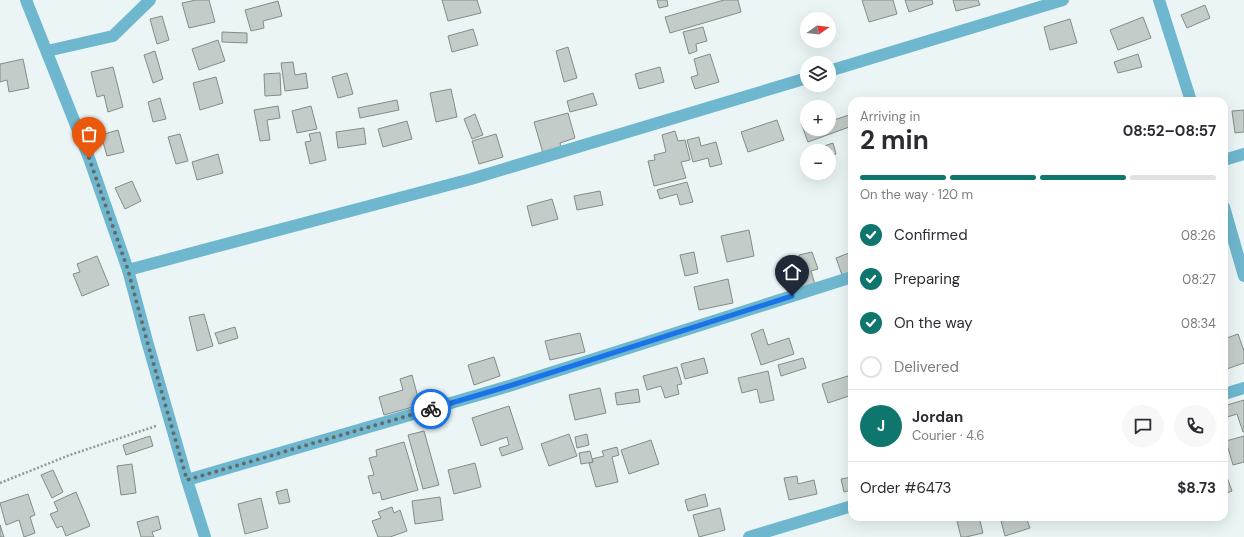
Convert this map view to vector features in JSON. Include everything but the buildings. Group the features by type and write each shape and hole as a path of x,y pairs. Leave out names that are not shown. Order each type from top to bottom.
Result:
{"street":[{"path":"26,0 89,158 128,270 170,422 206,537"},
{"path":"47,51 113,36 150,0"},
{"path":"836,69 1063,0"},
{"path":"1159,0 1191,97"},
{"path":"128,270 472,179 800,80"},
{"path":"1228,159 1244,154"},
{"path":"1228,221 1244,276"},
{"path":"187,480 509,386 848,278"},
{"path":"1228,393 1244,388"},
{"path":"749,537 848,507"}],"path":[{"path":"0,483 66,456 170,422"}],"way so far":[{"path":"89,158 128,270 187,480 431,409"}],"route":[{"path":"431,409 509,386 792,296"}]}
